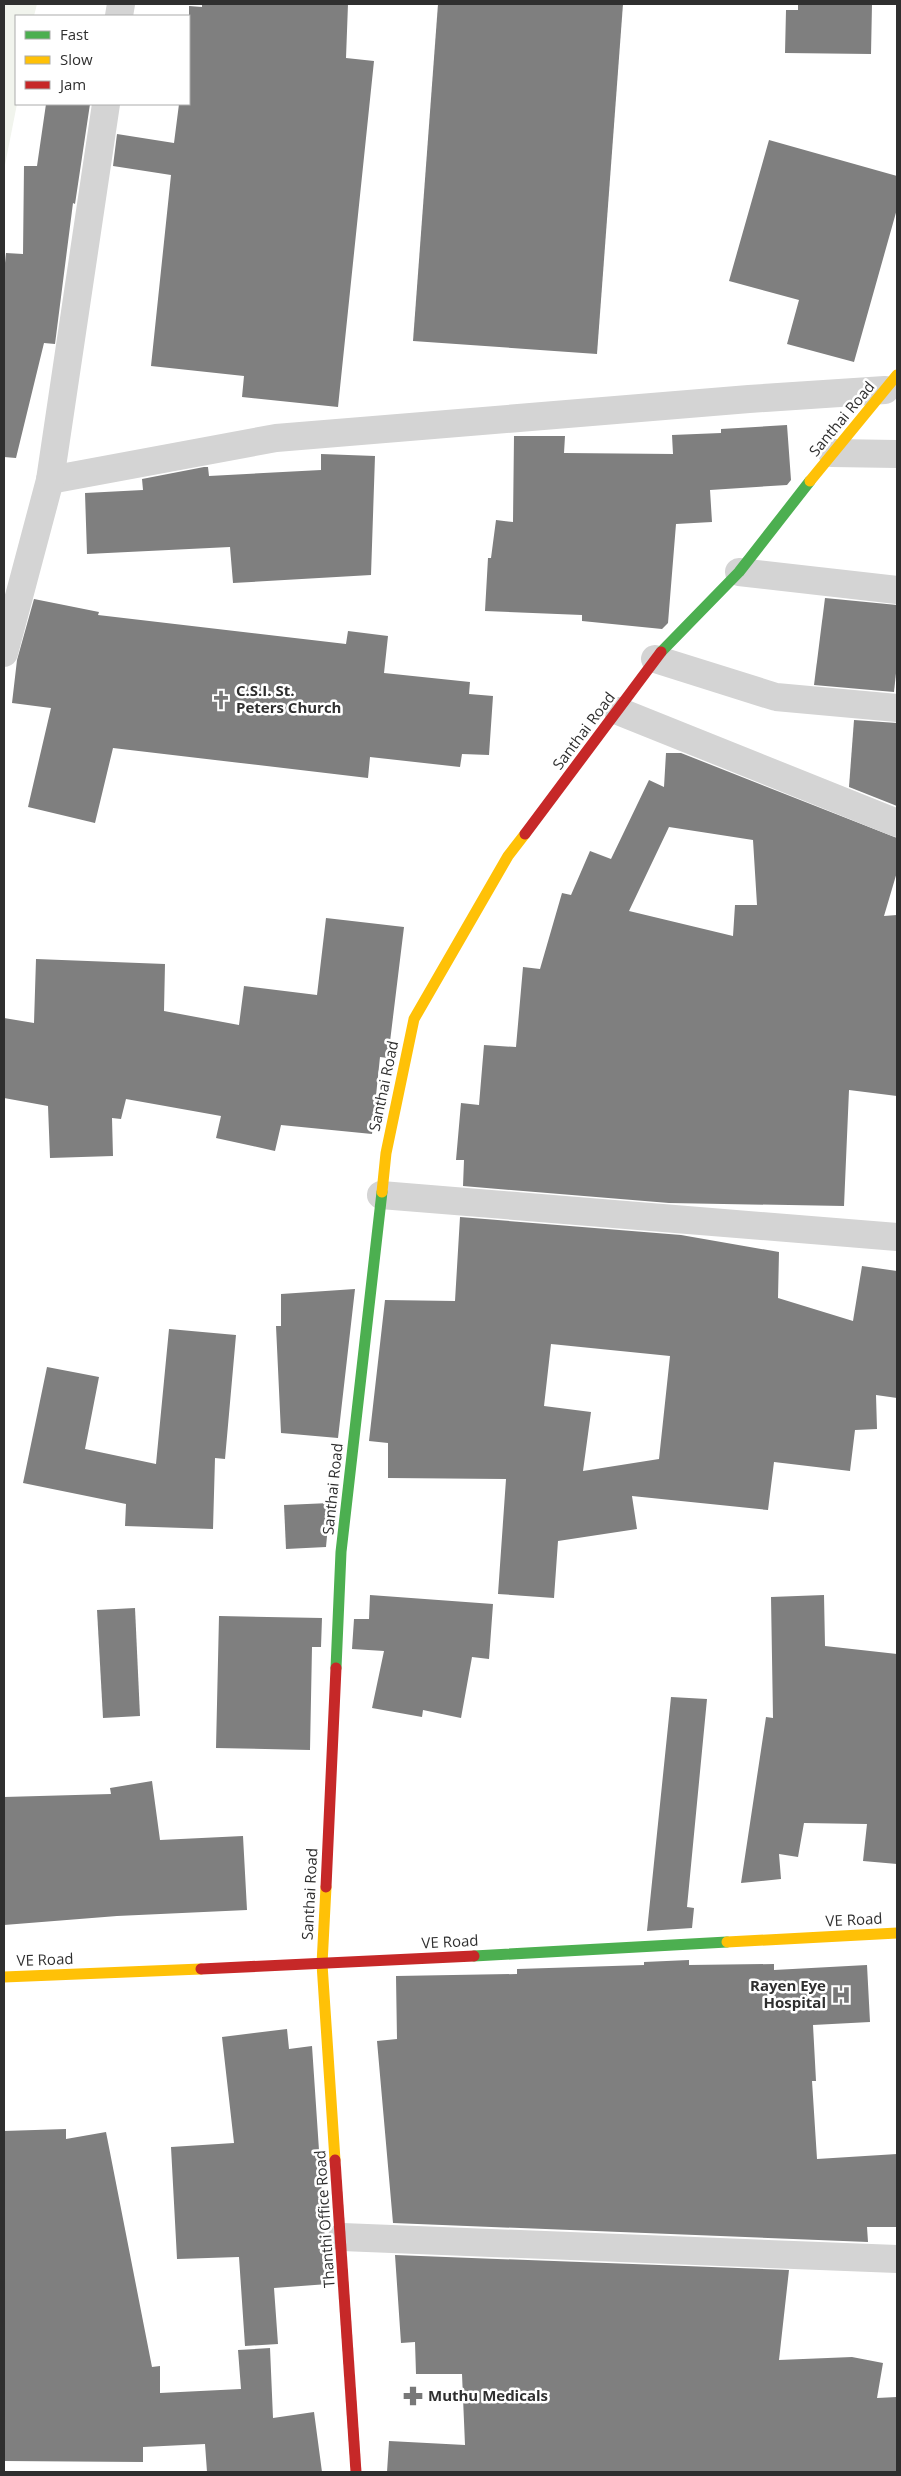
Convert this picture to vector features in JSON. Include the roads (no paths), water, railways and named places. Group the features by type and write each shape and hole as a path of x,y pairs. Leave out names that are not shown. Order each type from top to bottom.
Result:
{"street":[{"path":"4,653 50,480 106,105"},
{"path":"50,480 276,438 749,399 891,383"},
{"name":"Santhai Road","path":"322,1964 340,1552 386,1154 414,1019 508,856 655,659 739,572 832,453 891,383"},
{"path":"832,453 897,454"},
{"path":"739,572 897,590"},
{"path":"655,659 776,697 897,708"},
{"path":"618,711 897,823"},
{"path":"381,1195 897,1237"},
{"name":"VE Road","path":"4,1977 322,1964 897,1933"},
{"name":"Thanthi Office Road","path":"322,1964 342,2237 356,2472"},
{"path":"342,2237 897,2259"}],"place":[{"name":"C.S.I. St. Peters Church","path":"221,700"},
{"name":"Rayen Eye Hospital","path":"841,1995"},
{"name":"Muthu Medicals","path":"413,2396"}]}
